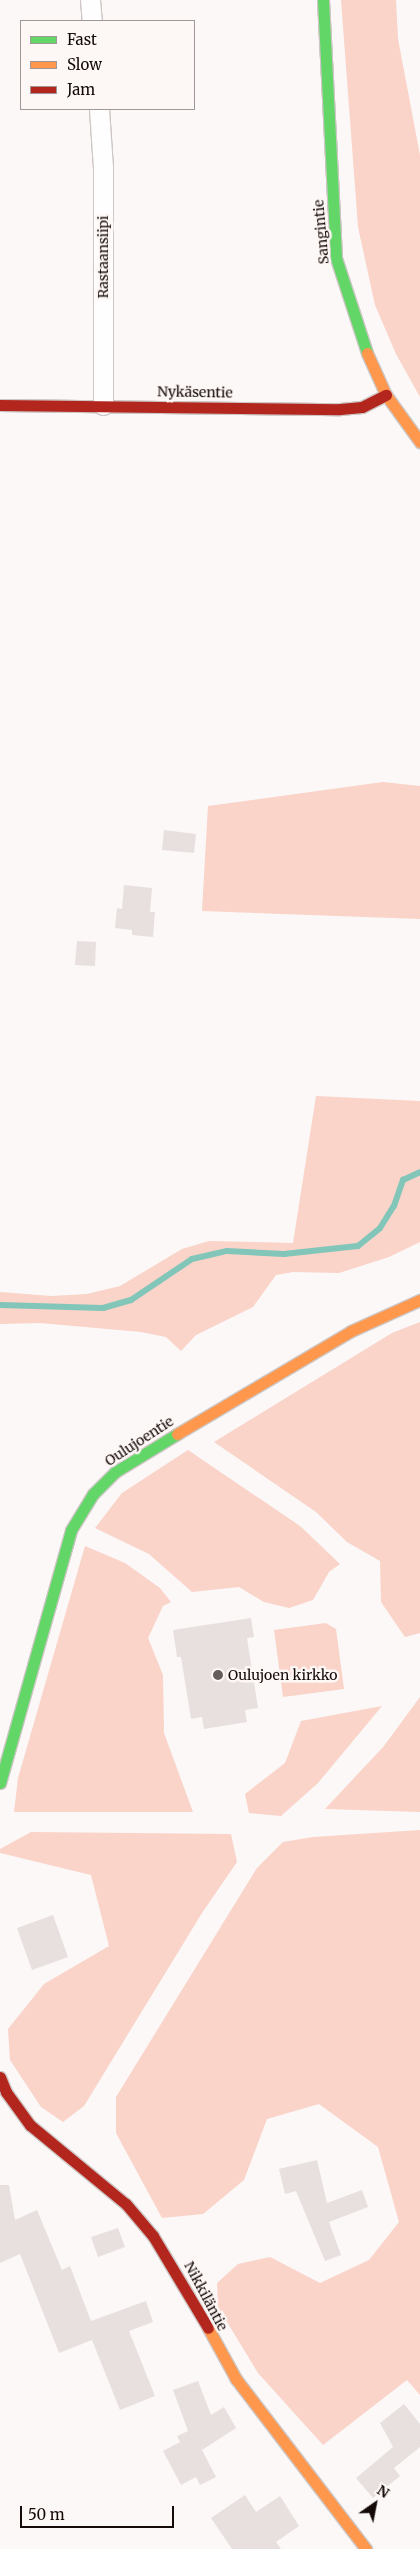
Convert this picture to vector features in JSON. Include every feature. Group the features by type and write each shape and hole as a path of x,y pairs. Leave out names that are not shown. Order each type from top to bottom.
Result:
{"street":[{"path":"90,0 92,20"},
{"name":"Sangintie","path":"323,0 336,258 360,339 386,395 420,442"},
{"name":"Rastaansiipi","path":"99,110 103,167 103,405"},
{"name":"Nykäsentie","path":"0,405 340,409 362,406 386,395"},
{"name":"Oulujoentie","path":"0,1783 70,1530 93,1494 115,1472 212,1414 352,1331 420,1300"},
{"name":"Nikkiläntie","path":"0,2077 6,2092 30,2125 126,2204 153,2236 181,2278 236,2379 366,2549"}],"shaded area":[{"path":"341,0 396,0 398,39 420,155 420,397 396,354 375,305 358,227"},
{"path":"383,782 420,786 420,919 202,911 208,806"},
{"path":"316,1096 420,1101 420,1242 389,1257 339,1273 293,1272 276,1275 253,1307 196,1335 181,1351 166,1337 141,1332 40,1323 0,1324 0,1292 51,1296 87,1294 120,1286 182,1249 209,1241 293,1243"},
{"path":"420,1322 420,1633 405,1637 381,1602 380,1561 347,1542 316,1512 214,1442 392,1333"},
{"path":"188,1450 300,1526 340,1564 329,1572 313,1600 289,1608 264,1602 239,1587 192,1592 149,1554 95,1528 122,1493"},
{"path":"85,1546 125,1563 160,1588 171,1602 163,1606 148,1638 163,1675 164,1733 193,1812 14,1812 18,1778"},
{"path":"326,1623 336,1629 344,1689 283,1697 274,1630"},
{"path":"420,1697 420,1812 325,1809 384,1746"},
{"path":"382,1706 318,1783 281,1816 249,1813 245,1794 285,1763 301,1721"},
{"path":"420,1830 420,2395 407,2380 323,2445 258,2373 218,2307 217,2283 238,2264 270,2257 320,2283 369,2260 399,2222 378,2147 319,2104 267,2119 244,2180 203,2214 162,2218 116,2133 116,2097 257,1868 283,1842 313,1837"},
{"path":"31,1832 231,1834 237,1862 202,1913 84,2106 63,2122 41,2107 10,2060 8,2029 44,1984 109,1946 91,1875 0,1853 0,1849"}],"building":[{"path":"164,830 196,834 194,853 162,850"},
{"path":"124,885 152,888 150,912 155,912 153,937 132,935 132,930 115,928 117,908 122,909"},
{"path":"77,941 96,942 95,966 75,965"},
{"name":"Oulujoen kirkko","path":"251,1618 254,1637 247,1638 258,1708 245,1710 247,1722 204,1729 202,1717 191,1719 181,1657 177,1657 173,1630"},
{"path":"53,1915 68,1957 32,1970 17,1928"},
{"path":"317,2160 327,2203 362,2190 368,2207 329,2222 341,2255 325,2261 296,2191 285,2194 279,2169"},
{"path":"0,2185 9,2185 15,2220 37,2210 62,2270 70,2266 91,2321 146,2301 153,2322 129,2331 155,2396 120,2410 92,2340 59,2353 20,2254 0,2263"},
{"path":"118,2228 125,2247 98,2257 91,2237"},
{"path":"198,2381 211,2415 224,2407 236,2428 202,2450 216,2477 200,2485 196,2477 181,2485 163,2451 180,2442 177,2436 188,2431 173,2390"},
{"path":"404,2404 420,2424 420,2447 394,2468 400,2476 373,2498 356,2478 393,2447 380,2423"},
{"path":"245,2495 256,2512 280,2496 299,2526 276,2542 281,2549 232,2549 211,2518"}],"waterway":[{"path":"0,1305 103,1308 131,1300 192,1259 227,1251 284,1254 358,1246 380,1228 394,1206 403,1180 420,1172"}],"traffic: fast":[{"path":"323,0 336,258 367,353"},
{"path":"0,1783 71,1530 93,1494 115,1472 177,1434"}],"traffic: slow":[{"path":"367,353 386,395 420,442"},
{"path":"177,1434 351,1331 420,1300"},
{"path":"208,2328 236,2379 366,2549"}],"traffic: jam":[{"path":"0,405 340,409 362,407 386,395"},
{"path":"0,2077 6,2092 30,2125 126,2204 153,2236 208,2328"}],"place":[{"name":"Oulujoen kirkko","path":"218,1675"}]}
